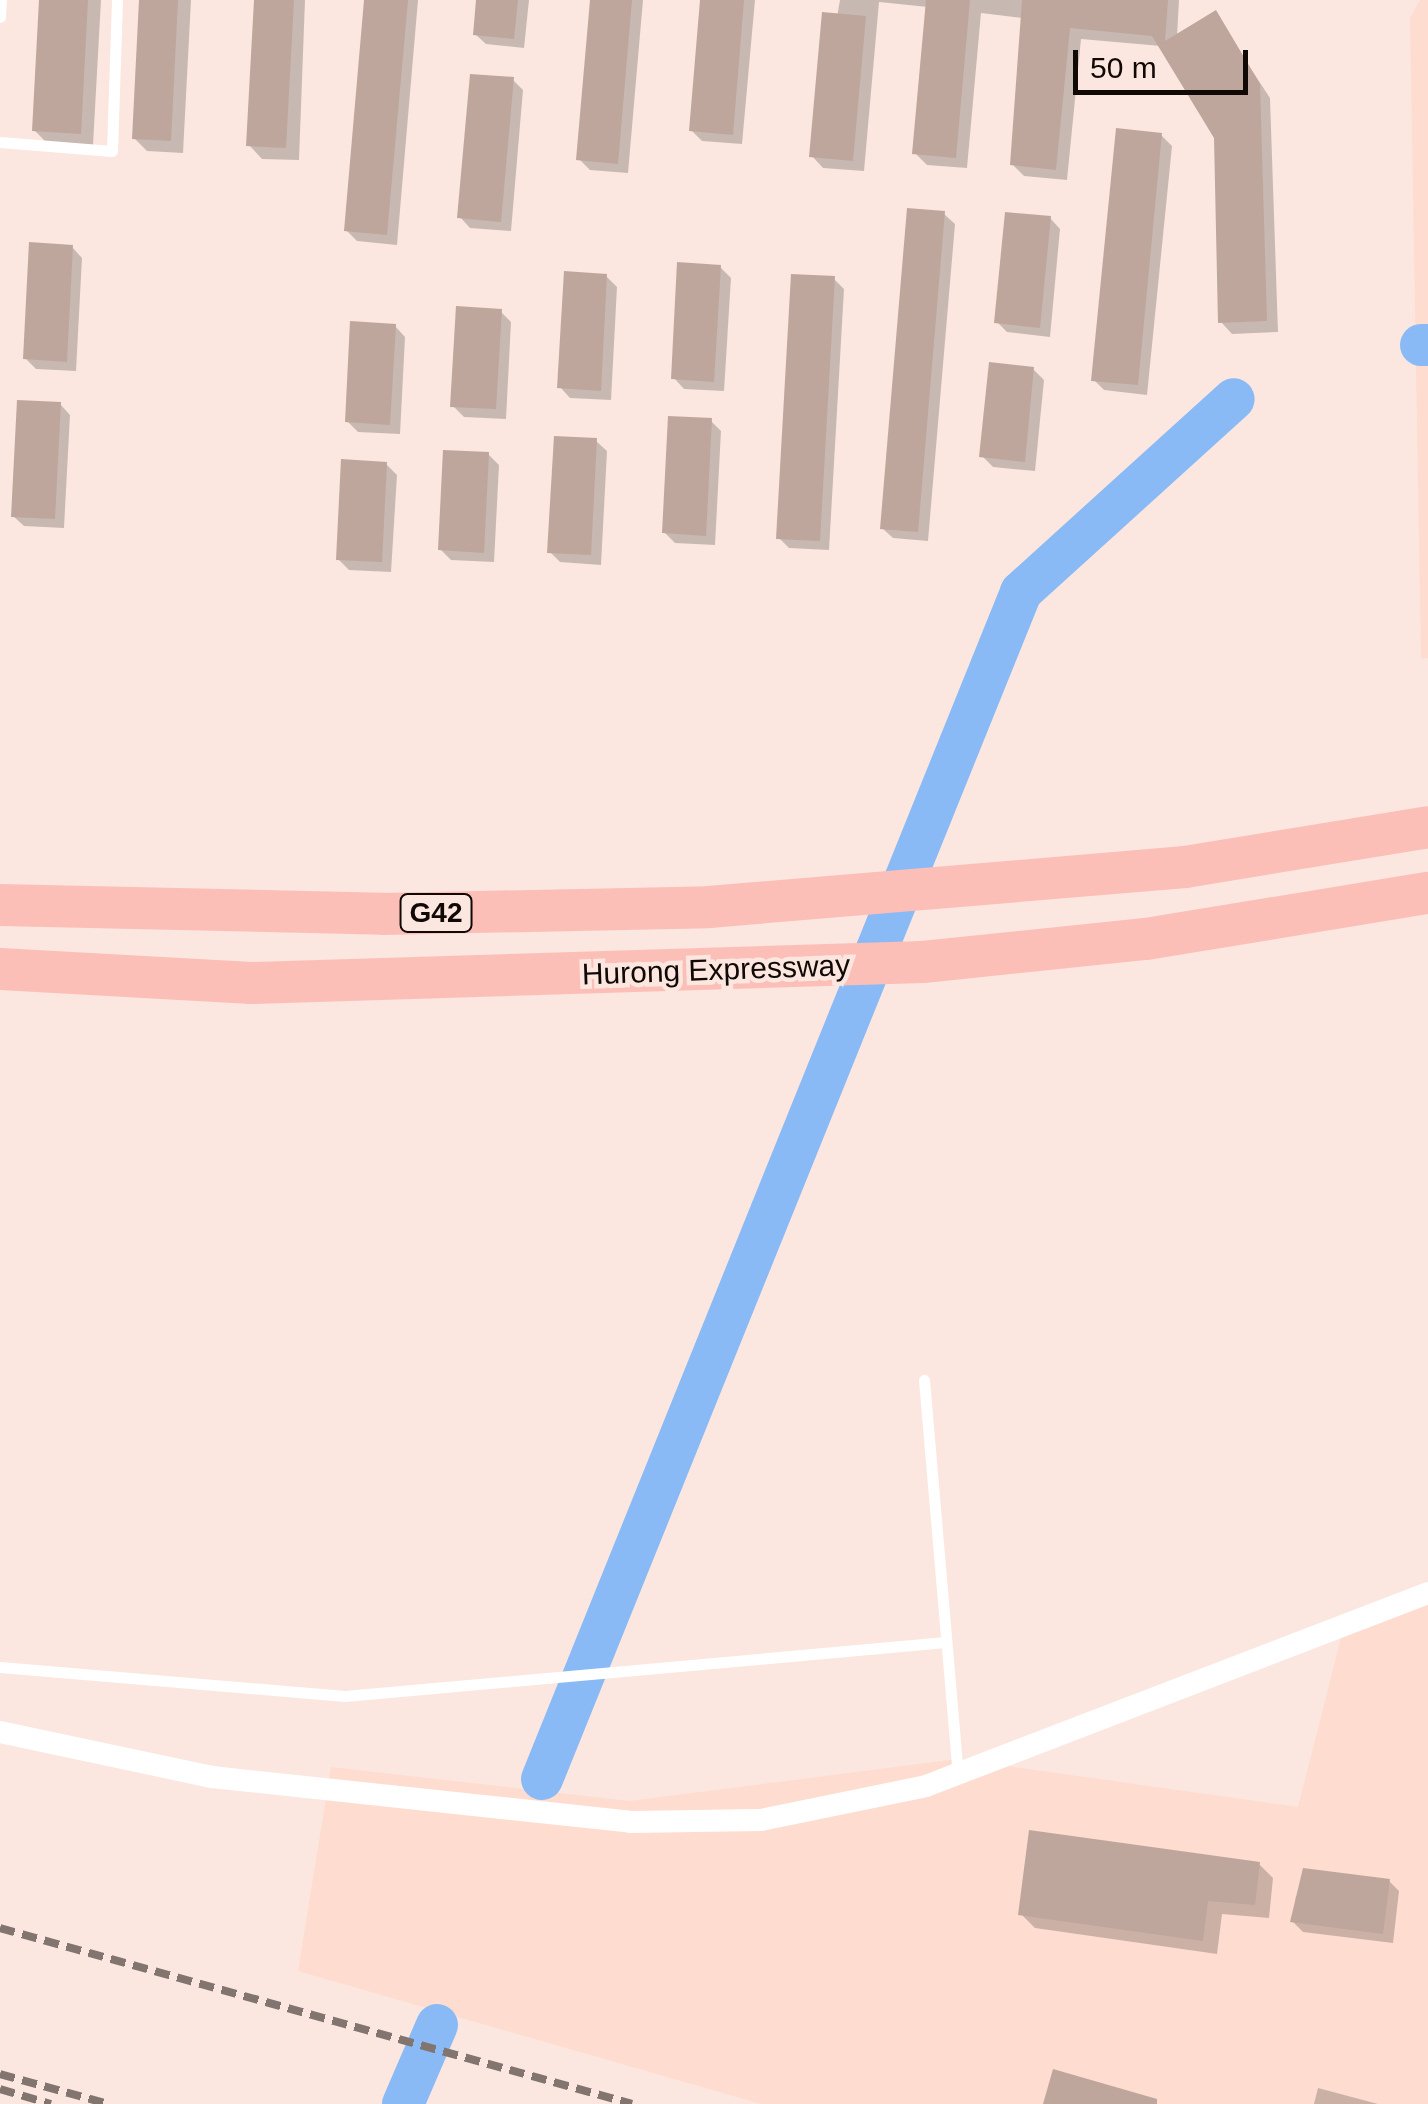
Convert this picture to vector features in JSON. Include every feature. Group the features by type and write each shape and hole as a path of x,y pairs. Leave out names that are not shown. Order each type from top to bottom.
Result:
{"highway":[{"name":"Hurong Expressway","path":"0,905 383,914 872,897 1185,866 1428,827"},
{"name":"Hurong Expressway","path":"0,972 252,983 924,962 1146,939 1428,893"}],"street":[{"path":"0,1732 212,1777 630,1822 761,1820 958,1774 1428,1593"}],"lane":[{"path":"0,17 1,0"},
{"path":"0,142 112,151 117,0"},
{"path":"924,1380 958,1774"},
{"path":"0,1667 344,1696 546,1682 669,1666 946,1642"}],"shaded area":[{"path":"1420,0 1428,0 1428,658 1421,659 1410,18"},
{"path":"1428,1588 1428,2104 761,2104 298,1971 331,1767 630,1801 957,1759 1298,1807 1346,1618"}],"building":[{"path":"39,0 88,0 81,134 32,131"},
{"path":"139,0 178,0 171,141 132,139"},
{"path":"254,0 294,0 286,148 246,146"},
{"path":"364,0 408,0 387,235 344,231"},
{"path":"476,0 518,0 514,39 473,35"},
{"path":"590,0 632,0 618,164 576,160"},
{"path":"700,0 744,0 733,135 689,131"},
{"path":"926,0 970,0 956,158 912,154"},
{"path":"1022,0 1168,0 1165,41 1216,10 1260,84 1267,321 1218,323 1214,138 1152,36 1070,28 1056,170 1010,165"},
{"path":"822,12 866,16 853,161 809,157"},
{"path":"470,74 514,77 501,222 457,218"},
{"path":"1116,128 1162,133 1138,385 1091,381"},
{"path":"907,208 945,211 918,532 880,529"},
{"path":"1005,212 1051,216 1040,328 994,323"},
{"path":"29,242 73,245 67,362 23,359"},
{"path":"677,262 721,265 714,382 671,379"},
{"path":"564,271 607,274 601,391 557,388"},
{"path":"791,274 835,276 820,541 776,539"},
{"path":"456,306 502,309 496,409 450,407"},
{"path":"350,321 396,324 390,425 345,422"},
{"path":"989,362 1034,367 1025,462 979,457"},
{"path":"17,400 61,402 55,519 11,517"},
{"path":"668,416 712,418 706,536 662,533"},
{"path":"554,436 597,438 591,555 547,553"},
{"path":"443,450 489,452 484,553 438,550"},
{"path":"341,459 387,462 382,562 336,560"},
{"path":"1029,1830 1260,1862 1255,1905 1208,1901 1203,1941 1018,1915"},
{"path":"1303,1868 1390,1879 1383,1934 1290,1922"},
{"path":"1053,2069 1157,2099 1157,2104 1043,2104"}],"waterway":[{"path":"1421,345 1428,345"},
{"path":"542,1779 1021,592 1234,399"},
{"path":"403,2104 437,2025"}],"railway":[{"path":"0,1928 632,2104"},
{"path":"0,2074 108,2104"},
{"path":"0,2089 51,2104"}]}
